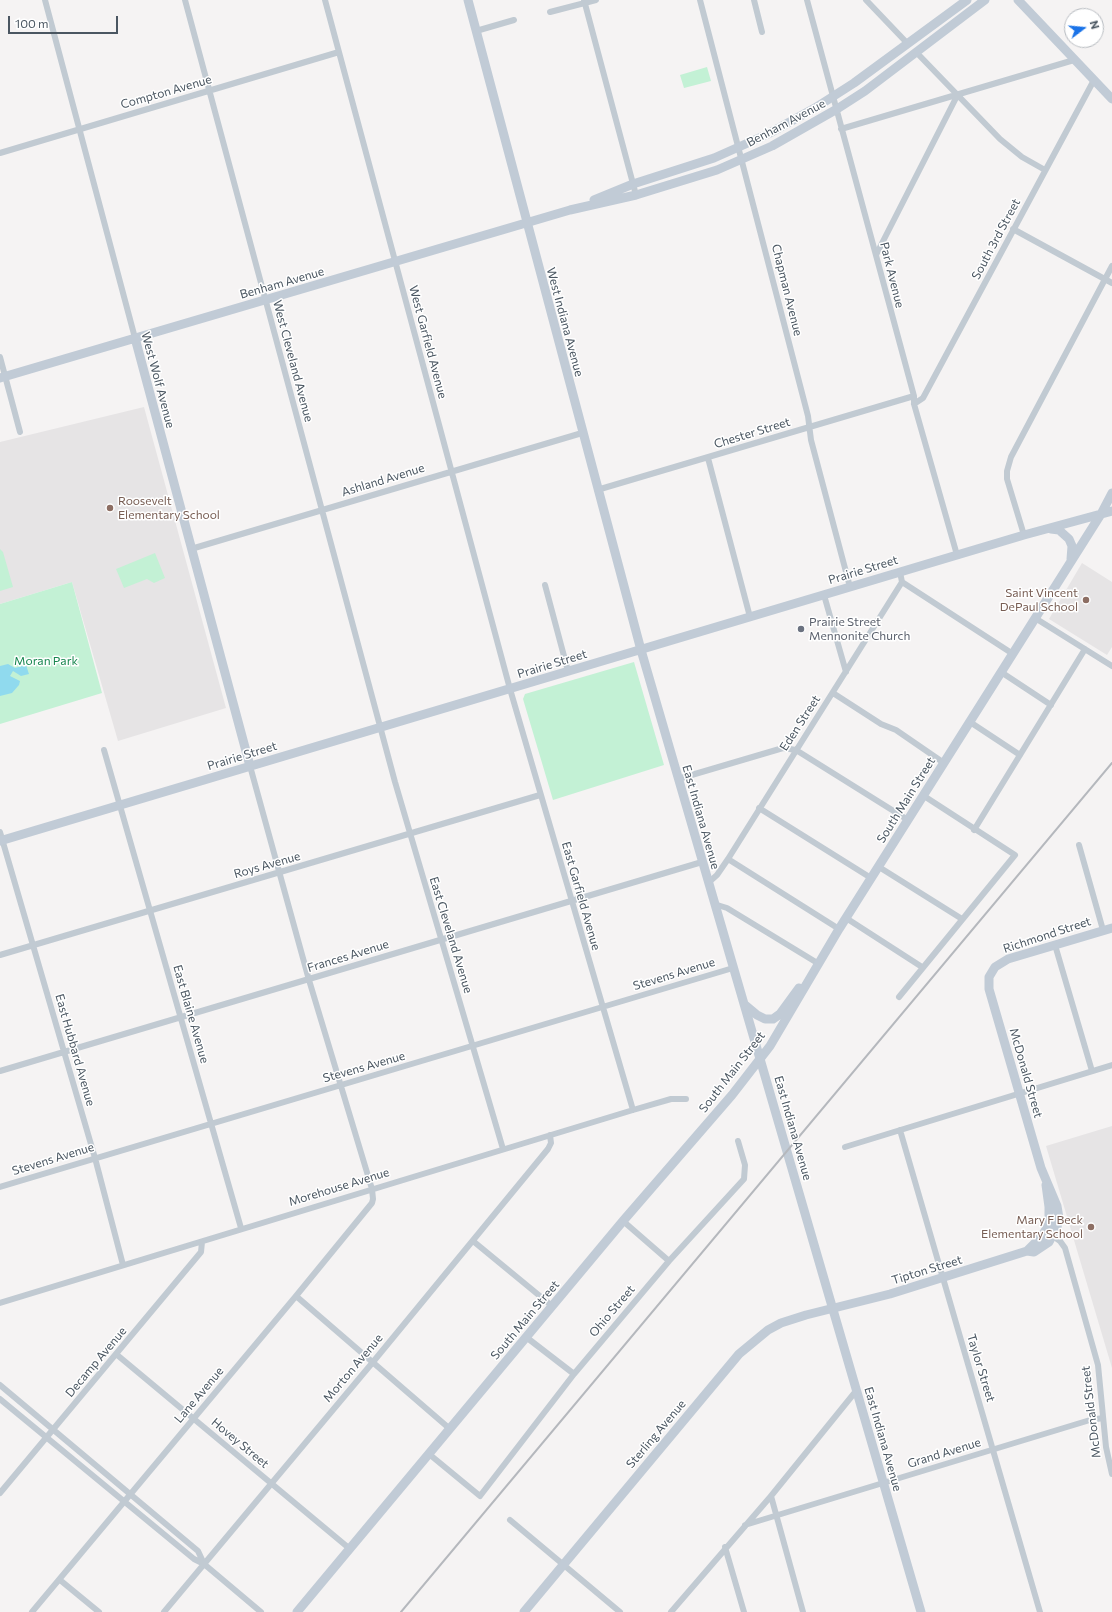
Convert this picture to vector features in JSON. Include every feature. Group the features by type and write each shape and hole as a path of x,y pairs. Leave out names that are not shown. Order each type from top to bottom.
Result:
{"main road":[{"name":"West Indiana Avenue","path":"468,0 597,490 641,650"},
{"name":"Benham Avenue","path":"3,377 527,224 570,210 633,184 739,149 791,122 833,96 908,44 967,0"},
{"name":"Benham Avenue","path":"570,210 636,195 691,179 742,160 784,140 837,109 985,0"},
{"path":"1018,0 1112,99"},
{"name":"West Wolf Avenue","path":"135,338 250,766"},
{"name":"South Main Street","path":"297,1612 623,1221 732,1094 760,1058 787,1018 839,929 1101,514 1112,493"},
{"name":"Prairie Street","path":"1,838 119,806 1047,528 1112,511"},
{"path":"1047,528 1060,530 1069,539 1072,546 1071,561"},
{"name":"East Indiana Avenue","path":"641,650 921,1612"},
{"name":"Richmond Street","path":"992,970 1008,959 1108,929"},
{"name":"McDonald Street","path":"992,970 988,983 989,989 1046,1182 1054,1196 1057,1206 1058,1218 1049,1234"},
{"path":"745,1005 757,1015 765,1019 773,1019 780,1014 798,989 806,985"},
{"name":"Tipton Street","path":"833,1308 890,1294 1027,1251 1034,1252 1042,1247 1049,1234"},
{"name":"Sterling Avenue","path":"524,1612 739,1354 757,1338 781,1323 833,1308"}],"street":[{"name":"West Wolf Avenue","path":"45,0 135,338"},
{"name":"West Cleveland Avenue","path":"185,0 380,727"},
{"name":"West Garfield Avenue","path":"325,0 510,689"},
{"path":"550,12 584,1 596,0"},
{"name":"Chapman Avenue","path":"700,0 810,427 811,440 850,587"},
{"path":"754,0 762,32"},
{"name":"Park Avenue","path":"807,0 876,255 895,333 914,396 914,404 957,555"},
{"path":"866,0 908,44"},
{"path":"584,1 636,195"},
{"path":"476,32 514,20"},
{"name":"Compton Avenue","path":"0,153 339,52"},
{"path":"916,52 1000,139 1022,157 1045,170"},
{"path":"841,129 957,96 1074,60"},
{"name":"South 3rd Street","path":"914,404 923,398 1094,80"},
{"path":"876,255 957,96"},
{"path":"1014,229 1112,283"},
{"path":"1024,535 1008,479 1007,471 1011,457 1112,266"},
{"path":"0,357 3,377 20,432"},
{"name":"Chester Street","path":"597,490 914,396"},
{"name":"Ashland Avenue","path":"191,549 582,433"},
{"path":"708,458 750,617"},
{"path":"900,572 902,582 1013,654"},
{"name":"Eden Street","path":"708,883 717,875 728,859 902,582"},
{"path":"545,585 568,671"},
{"path":"824,595 846,672"},
{"path":"1035,618 1112,666"},
{"path":"974,830 1085,649"},
{"path":"1001,672 1051,705"},
{"name":"East Garfield Avenue","path":"510,689 570,900 633,1110"},
{"path":"833,693 881,724 896,730 944,763"},
{"path":"970,722 1020,755"},
{"name":"East Cleveland Avenue","path":"380,727 410,835 503,1149"},
{"path":"678,779 783,748 796,750 908,820"},
{"name":"East Blaine Avenue","path":"104,750 241,1228"},
{"path":"250,766 309,980 372,1189"},
{"name":"Roys Avenue","path":"0,956 540,795"},
{"path":"899,997 1015,855 974,830 924,796"},
{"path":"759,808 871,878"},
{"name":"East Hubbard Avenue","path":"1,838 95,1158 124,1266"},
{"path":"1079,845 1108,929"},
{"path":"728,859 839,929"},
{"name":"Frances Avenue","path":"0,1071 309,980 570,900 702,862"},
{"path":"879,867 962,919"},
{"path":"714,904 727,908 819,964"},
{"path":"846,918 922,967"},
{"path":"1055,945 1092,1071"},
{"name":"Stevens Avenue","path":"0,1187 733,968"},
{"path":"845,1147 1112,1065"},
{"name":"Morehouse Avenue","path":"0,1303 202,1242 241,1228 633,1110 671,1099 686,1099"},
{"name":"Taylor Street","path":"900,1130 994,1449 1040,1612"},
{"name":"Morton Avenue","path":"164,1612 373,1362 548,1149 551,1143 550,1135"},
{"name":"Ohio Street","path":"428,1454 480,1496 574,1374 669,1260 744,1179 745,1165 738,1140"},
{"name":"Lane Avenue","path":"32,1612 372,1203 372,1189"},
{"path":"623,1221 669,1260"},
{"name":"McDonald Street","path":"1049,1234 1060,1241 1065,1248 1093,1345 1098,1365 1106,1447 1112,1474"},
{"path":"473,1241 552,1306"},
{"name":"Decamp Avenue","path":"0,1493 202,1252 202,1242"},
{"path":"296,1296 450,1429"},
{"path":"526,1337 574,1374"},
{"name":"Hovey Street","path":"116,1354 350,1549"},
{"path":"0,1385 198,1551 204,1564"},
{"path":"671,1612 725,1547 771,1496 856,1391"},
{"path":"0,1399 194,1559 204,1564 261,1612"},
{"name":"Grand Avenue","path":"745,1525 994,1449 1103,1418"},
{"path":"771,1496 803,1612"},
{"path":"510,1520 620,1612"},
{"path":"725,1547 744,1612"},
{"path":"60,1580 99,1612"}],"shaded area":[{"name":"Roosevelt Elementary School","path":"144,407 226,708 118,741 72,582 0,604 0,442"},
{"name":"Saint Vincent DePaul School","path":"1082,563 1112,582 1112,647 1107,655 1049,619"},
{"name":"Mary F Beck Elementary School","path":"1112,1126 1112,1368 1046,1146"}],"green space":[{"path":"707,67 711,81 684,88 680,75"},
{"path":"0,549 3,552 13,587 0,591"},
{"path":"155,553 165,578 154,583 147,579 124,588 116,569"},
{"name":"Moran Park","path":"72,582 102,693 0,724 0,604"},
{"path":"634,662 664,765 553,800 523,699 525,694"}],"water":[{"path":"8,664 15,668 26,665 29,674 21,676 13,671 10,676 20,681 19,685 12,693 0,696 0,666"}],"railway":[{"path":"401,1612 1112,763"}],"place":[{"name":"Roosevelt Elementary School","path":"110,508"},
{"name":"Saint Vincent DePaul School","path":"1086,600"},
{"name":"Prairie Street Mennonite Church","path":"801,629"},
{"name":"Mary F Beck Elementary School","path":"1091,1227"}]}
